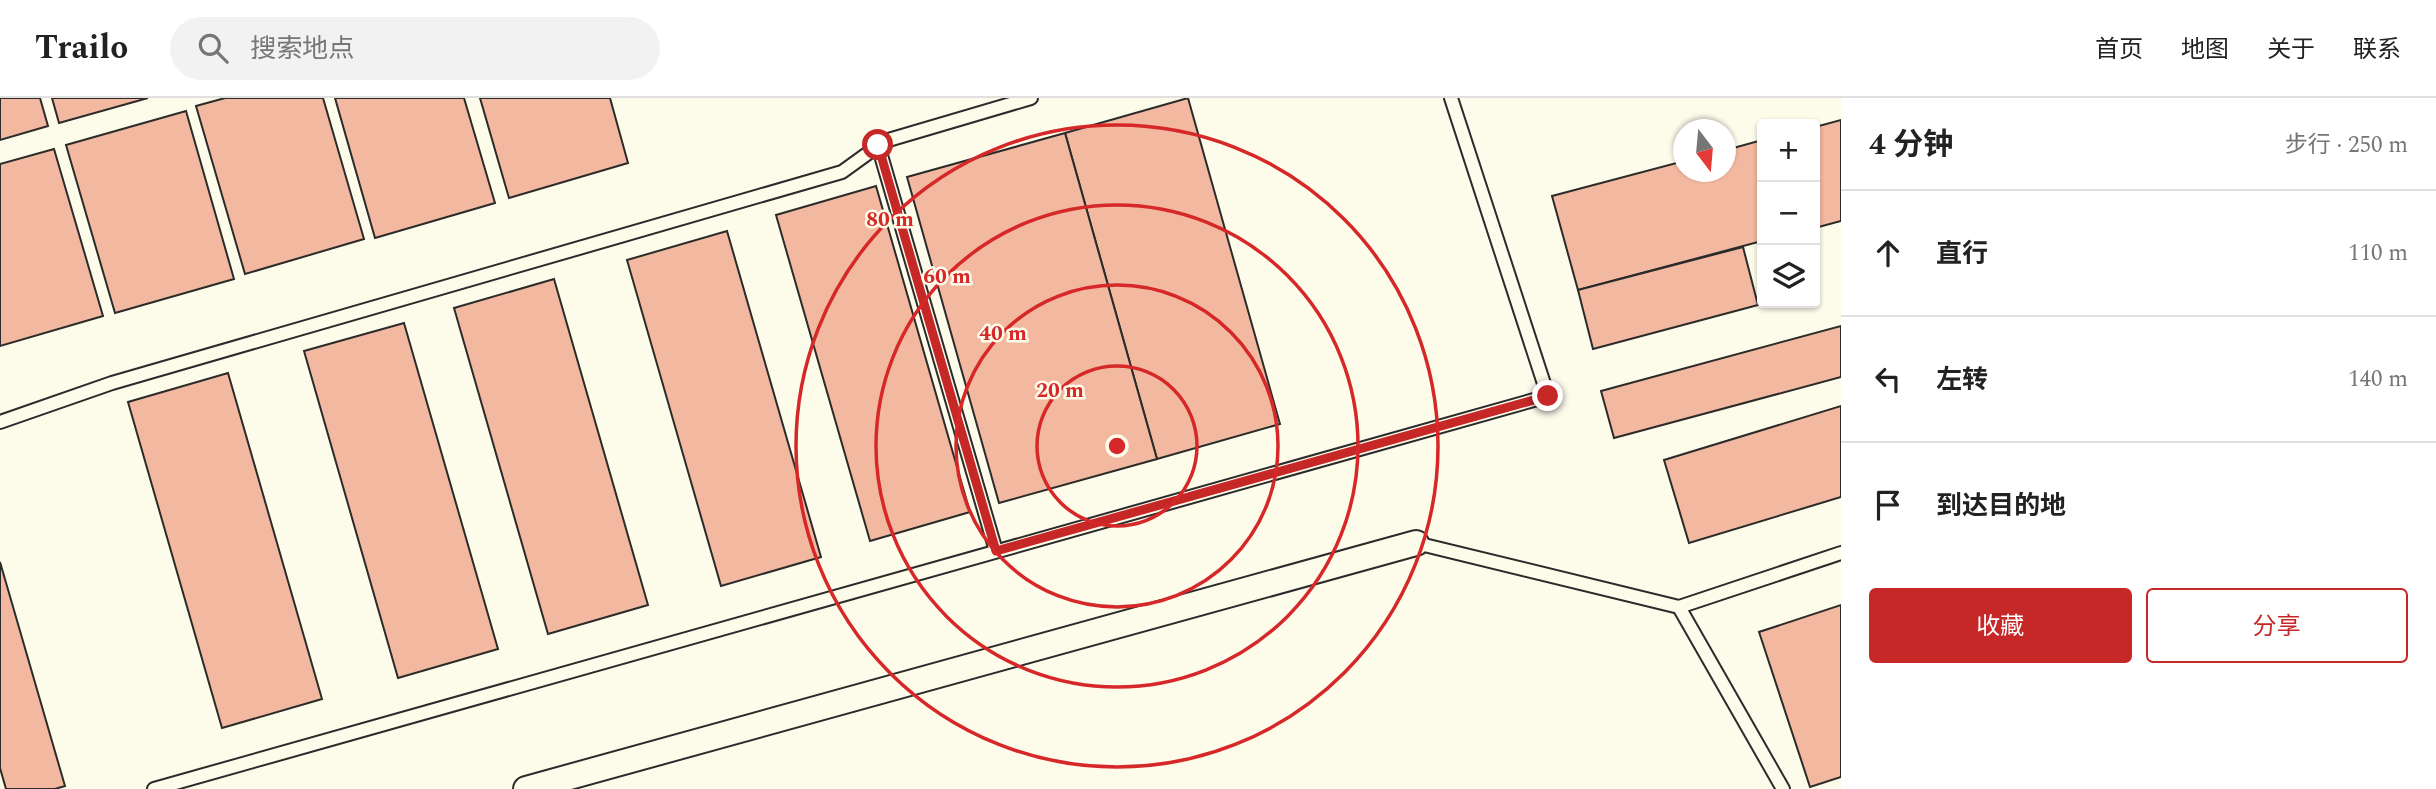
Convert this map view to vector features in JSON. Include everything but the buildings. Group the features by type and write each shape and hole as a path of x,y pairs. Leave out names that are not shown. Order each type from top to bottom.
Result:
{"street":[{"path":"526,789 1416,543"}],"lane":[{"path":"0,422 112,383 842,172 885,141 1031,98"},
{"path":"154,789 1548,396 1451,98"},
{"path":"878,145 996,551"},
{"path":"1416,543 1679,607 1841,554"},
{"path":"1679,607 1783,789"}],"route":[{"path":"878,145 996,551 1548,396"}]}
